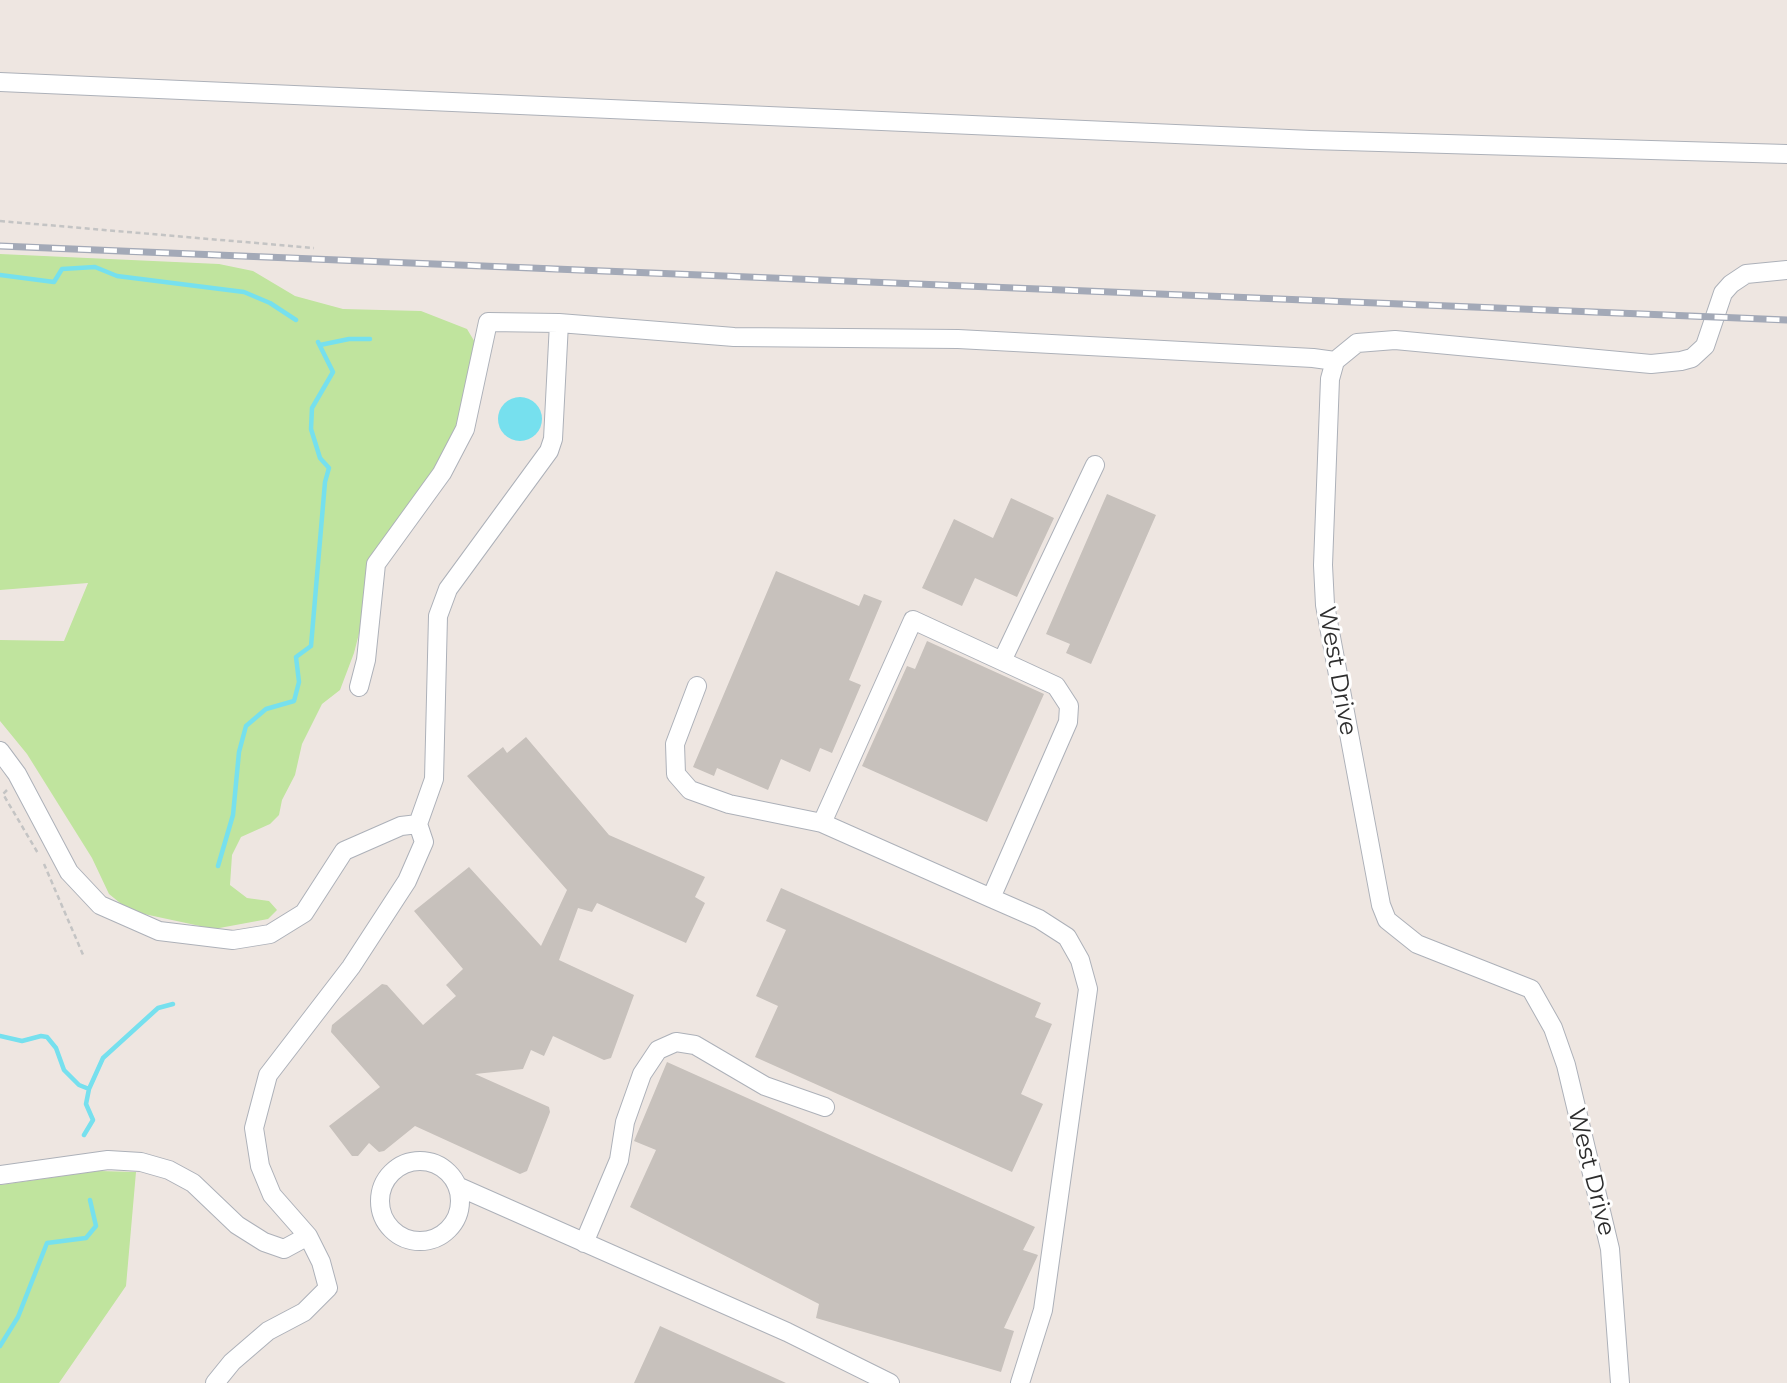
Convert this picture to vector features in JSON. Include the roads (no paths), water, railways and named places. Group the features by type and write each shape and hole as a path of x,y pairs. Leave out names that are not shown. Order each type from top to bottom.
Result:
{"street":[{"path":"0,82 1311,141 1787,154"},
{"path":"359,687 366,660 376,564 442,473 465,429 488,322 559,323 734,337 958,340 1335,361 1357,343 1395,340 1651,364 1692,358 1705,346 1723,293 1731,284 1746,274 1787,270"},
{"path":"215,1383 232,1362 268,1331 304,1312 327,1288 321,1262 308,1236 272,1195 260,1166 254,1128 268,1075 351,967 407,881 424,842 418,824 434,779 438,616 448,589 549,452 553,439 559,323"},
{"name":"West Drive","path":"1335,361 1330,379 1326,462 1322,565 1325,605 1381,905 1387,920 1417,944 1531,989 1553,1028 1566,1065 1610,1249 1620,1383"},
{"path":"1003,661 1095,465"},
{"path":"822,823 914,620 1056,686 1069,706 1068,722 991,898"},
{"path":"698,686 675,744 676,774 690,790 729,804 822,823 1039,919 1067,937 1080,960 1088,989 1043,1310 1020,1383"},
{"path":"0,751 20,779 69,872 100,905 159,930 233,940 270,934 304,913 344,851 401,826 418,824"},
{"path":"584,1243 619,1160 625,1122 642,1074 658,1049 676,1042 695,1045 765,1086 825,1107"},
{"path":"0,1175 108,1160 141,1162 169,1170 193,1183 237,1225 264,1242 284,1249 308,1236"},
{"path":"457,1186 460,1205 454,1223 431,1240 402,1237 383,1216 380,1197 386,1179 409,1162 437,1165 452,1177 457,1186 787,1332 890,1383"}],"water":[{"path":"520,397 536,403 542,419 536,435 520,441 504,435 498,419 504,403"}],"waterway":[{"path":"0,275 54,282 62,269 95,267 117,276 244,292 270,303 296,320"},
{"path":"320,345 349,339 370,339"},
{"path":"218,866 233,815 239,752 246,726 266,709 294,701 299,682 296,657 311,646 325,482 329,468 320,458 311,429 312,408 333,372 318,342"},
{"path":"84,1135 93,1120 86,1104 89,1089 103,1058 158,1008 173,1004"},
{"path":"0,1036 22,1041 47,1037 56,1048 64,1070 79,1085 89,1089"},
{"path":"0,1346 18,1317 47,1243 86,1238 96,1226 90,1200"}],"railway":[{"path":"0,246 1787,320"}]}
